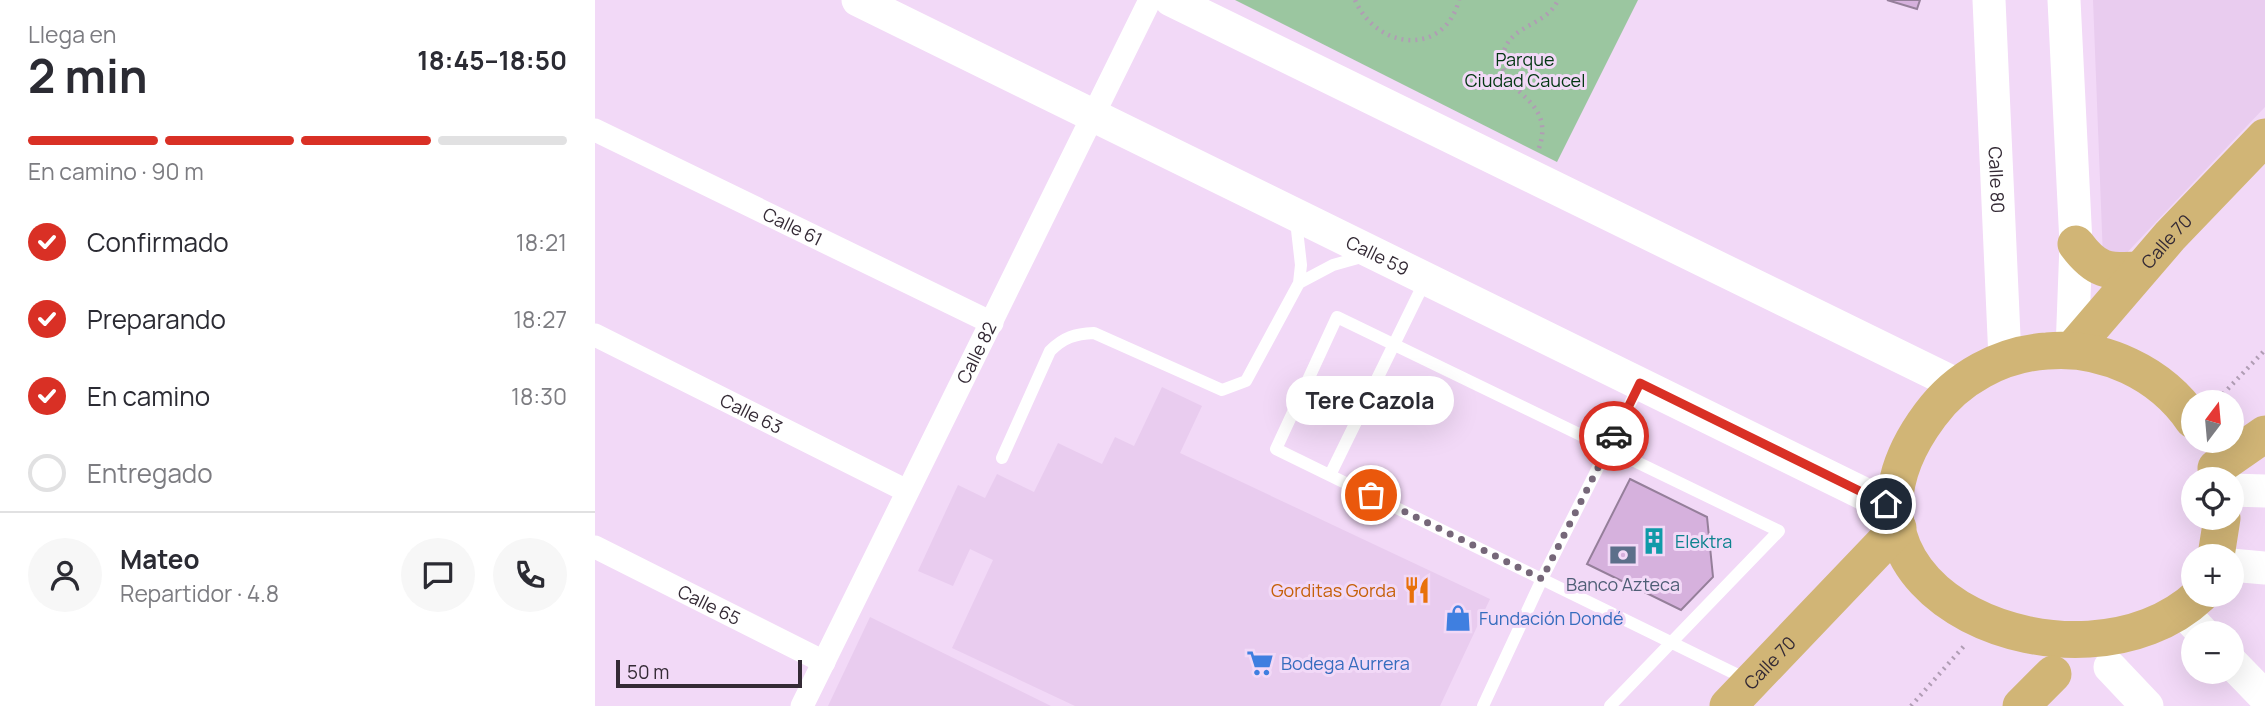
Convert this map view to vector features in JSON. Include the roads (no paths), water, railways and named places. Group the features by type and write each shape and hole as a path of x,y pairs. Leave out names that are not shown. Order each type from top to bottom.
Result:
{"main road":[{"name":"Calle 59","path":"858,0 1640,383 1897,519"},
{"path":"1171,0 1958,385"},
{"name":"Calle 80","path":"1989,0 2005,359"},
{"path":"2064,0 2076,244 2072,350"},
{"name":"Calle 70","path":"2072,350 2140,270 2265,137"},
{"path":"2076,244 2090,263 2112,272 2140,270"},
{"path":"2181,405 2144,374 2107,357 2072,350 2032,352 2005,359 1958,385 1920,428 1907,454 1900,481 1897,519 1902,551 1919,594 1948,630 1987,656 2053,674 2110,667 2159,640 2196,614"},
{"path":"2222,467 2265,434"},
{"path":"2244,482 2265,491"},
{"name":"Calle 70","path":"1740,694 1897,519"},
{"path":"2244,566 2265,568"},
{"path":"2110,667 2147,706"},
{"path":"2021,706 2053,674"},
{"path":"2244,675 2265,697"}],"street":[{"name":"Calle 82","path":"802,706 1150,0"},
{"name":"Calle 61","path":"595,130 992,323"},
{"name":"Calle 63","path":"595,335 907,491"},
{"name":"Calle 65","path":"595,547 824,662"}],"lane":[{"path":"1002,458 1050,351 1061,339 1094,333 1108,337 1222,390 1246,381 1299,283 1301,265 1294,214"},
{"path":"1299,283 1333,265 1376,254"},
{"path":"1330,475 1426,278"},
{"path":"1610,706 1672,642 1779,531 1337,317 1276,449 1672,642 1740,694"},
{"path":"1483,706 1542,579 1640,383"}],"place":[{"name":"Tere Cazola","path":"1371,495"},
{"name":"Elektra","path":"1654,541"},
{"name":"Banco Azteca","path":"1623,555"},
{"name":"Gorditas Gorda","path":"1417,590"},
{"name":"Fundación Dondé","path":"1458,618"},
{"name":"Bodega Aurrera","path":"1260,663"}],"park label":[{"name":"Parque Ciudad Caucel","path":"1525,69"}]}
